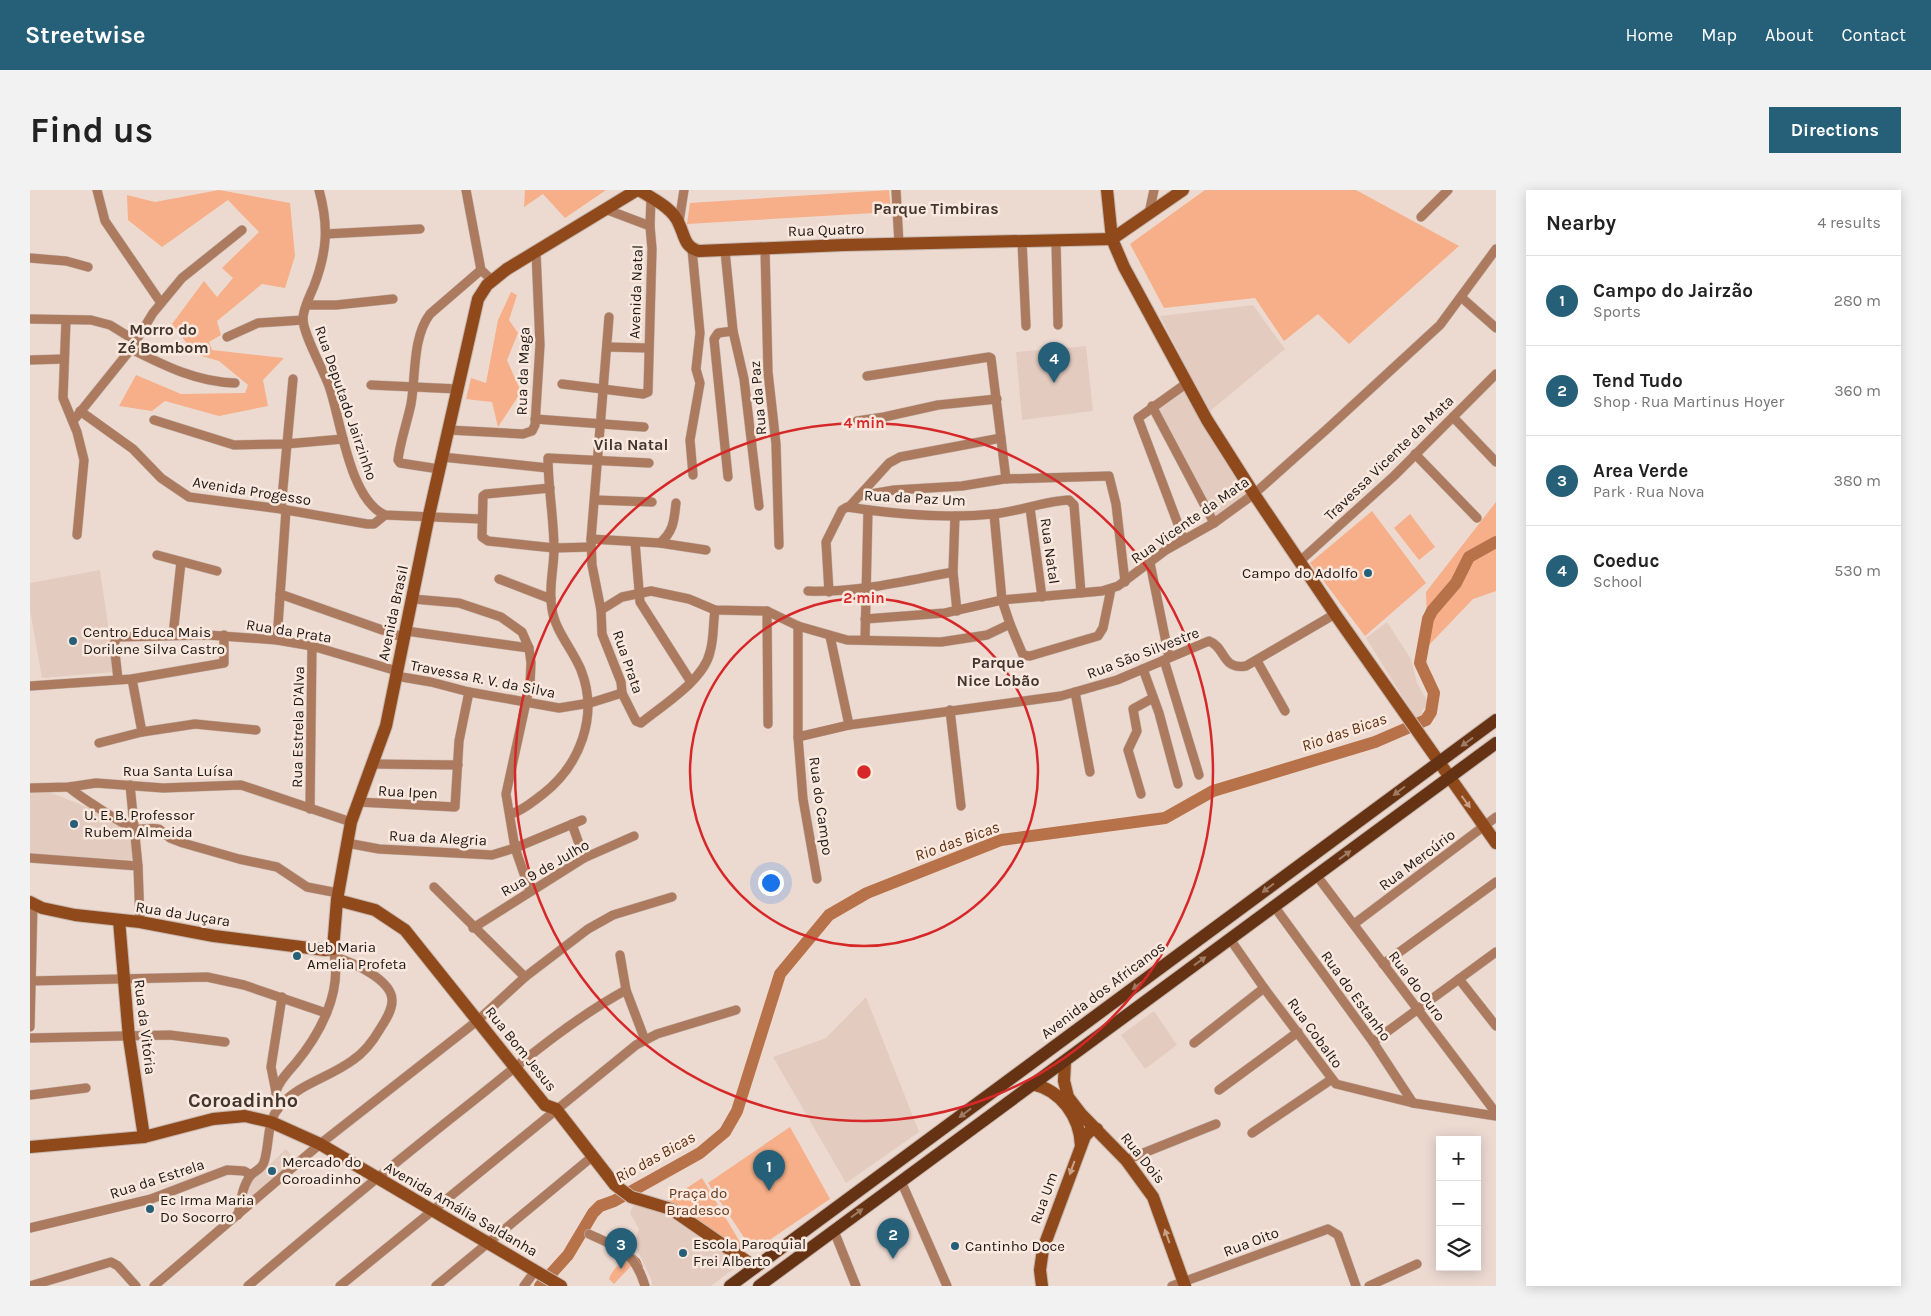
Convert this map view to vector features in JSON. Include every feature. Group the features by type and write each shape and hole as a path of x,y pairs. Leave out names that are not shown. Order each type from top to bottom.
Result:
{"main road":[{"name":"Avenida dos Africanos","path":"730,1286 1496,720"},
{"path":"759,1286 1496,743"},
{"path":"1438,762 1471,762"},
{"path":"1092,1019 1099,1028 1093,1040"},
{"path":"984,1120 982,1112 994,1102 998,1088"},
{"path":"790,1263 785,1258 787,1252 798,1243 810,1227"},
{"path":"748,1286 758,1277 755,1267"}],"street":[{"path":"98,190 108,225 161,303"},
{"name":"Rua Deputado Jairzinho","path":"319,190 326,234 323,263 303,320 330,387 353,470 371,507 385,515"},
{"path":"466,190 481,270 492,280"},
{"path":"638,190 664,206 679,222"},
{"name":"Avenida Brasil","path":"276,1092 287,1073 305,1050 326,1013 336,987 337,976 334,953 338,897 351,822 382,740 429,515 477,304 492,280 638,190"},
{"path":"684,190 679,222 683,238 692,249 700,333 696,369 700,383 690,440 693,475"},
{"path":"896,190 898,244"},
{"path":"1107,190 1112,239 1124,267 1207,420 1254,494 1335,614 1496,843"},
{"path":"1148,213 1154,190"},
{"path":"1112,239 1183,190"},
{"path":"1421,217 1448,190"},
{"name":"Avenida Natal","path":"607,346 648,348 652,249 650,226 651,198"},
{"path":"1108,208 1119,220 1137,221"},
{"name":"Avenida Natal","path":"605,209 650,226"},
{"path":"326,234 420,229"},
{"path":"73,421 133,345 161,303 182,278 242,230"},
{"name":"Rua Quatro","path":"692,249 807,251 898,244 1112,239"},
{"path":"1056,241 1058,325"},
{"path":"1022,242 1026,326"},
{"name":"Rua da Paz","path":"765,249 768,372 776,444 779,545"},
{"name":"Rua Vicente da Mata","path":"865,620 913,618 957,611 1002,600 1111,589 1125,582 1166,550 1214,523 1254,494 1440,325 1496,249"},
{"path":"725,251 733,331 744,379 759,506"},
{"name":"Rua da Maga","path":"449,430 523,434 532,431 535,419 540,345 536,252"},
{"path":"30,258 66,261 88,267"},
{"path":"481,270 427,318 417,350 414,386 398,461 441,463 598,461 649,463"},
{"path":"1461,297 1496,328"},
{"path":"307,305 336,305 393,299"},
{"name":"Avenida Natal","path":"594,576 591,543 610,317"},
{"path":"30,320 80,319 106,323 133,345 168,367 198,378 236,383"},
{"path":"66,320 63,398 73,421 84,460 77,535"},
{"path":"227,337 258,323 303,320"},
{"path":"728,477 714,339 718,334 733,331"},
{"path":"562,384 646,394 649,388 648,348"},
{"path":"867,376 989,357 992,361 1006,479"},
{"path":"30,360 64,359"},
{"name":"Travessa Vicente da Mata","path":"1300,561 1415,454 1496,374"},
{"path":"277,640 286,444 294,379"},
{"path":"1184,540 1138,417 1187,383"},
{"path":"371,385 458,389"},
{"path":"857,421 938,405 997,399"},
{"path":"1152,406 1214,523"},
{"name":"Avenida Progesso","path":"80,411 133,449 161,478 182,493 199,499 283,509 367,524 374,524 385,515"},
{"path":"1453,417 1496,462"},
{"path":"535,419 644,427"},
{"path":"154,420 234,445 286,444 343,439"},
{"path":"849,507 889,463 900,457 1002,438"},
{"path":"1415,454 1477,518"},
{"path":"511,814 533,803 554,786 569,768 585,731 590,703 581,670 554,620 551,599 554,548 548,463"},
{"path":"860,496 894,490 962,486 1006,479 1108,476 1116,504 1125,582"},
{"path":"550,488 486,494 483,496 481,534 484,540 554,548 591,543 660,543 706,550"},
{"path":"595,500 652,502"},
{"name":"Rua da Paz Um","path":"829,592 826,542 842,510 849,507 955,516 994,514 1065,500 1071,501 1074,505 1082,593"},
{"path":"660,543 670,535 676,503"},
{"name":"Rua Natal","path":"1030,508 1042,597"},
{"path":"865,640 868,510"},
{"path":"994,514 1002,600 1021,652 1027,656 1098,636 1103,628 1111,589"},
{"path":"385,515 429,515 481,519"},
{"path":"955,516 953,572 957,611"},
{"path":"635,542 638,593 648,616 660,631 691,682 705,666 710,652 715,610"},
{"path":"157,555 218,572"},
{"path":"173,634 181,562"},
{"path":"1150,564 1166,659 1199,774"},
{"path":"808,591 829,592 865,588 953,572"},
{"name":"Rua Prata","path":"594,576 601,610 602,634 621,682 622,693 634,719 641,723 691,682"},
{"path":"499,579 551,599"},
{"path":"601,610 622,597 651,591 670,594 715,610 767,612 798,626 847,640 942,642 987,635 1010,624"},
{"path":"280,594 405,635 529,648"},
{"path":"413,598 459,603 501,617 522,632 529,648 531,677 506,790 515,848 530,891"},
{"path":"767,612 768,724"},
{"name":"Rua São Silvestre","path":"849,725 1075,692 1104,685 1209,641 1214,643 1234,667 1246,666 1258,661 1335,614"},
{"name":"Rua do Campo","path":"798,626 798,737 803,799 817,879"},
{"name":"Rua da Prata","path":"118,679 115,639 120,636 173,634 277,640 312,646 396,673"},
{"path":"30,686 132,679 224,663 224,636"},
{"path":"830,636 849,725"},
{"name":"Rua Estrela D'Alva","path":"310,809 312,646"},
{"path":"1258,661 1285,711"},
{"path":"1143,669 1178,784"},
{"name":"Travessa R. V. da Silva","path":"396,673 468,692 559,708 590,703 622,693"},
{"path":"132,679 142,732"},
{"path":"372,764 458,764 459,741 468,692"},
{"path":"1075,692 1090,772"},
{"path":"1141,794 1128,750 1137,731 1133,709 1153,698"},
{"path":"950,710 961,806"},
{"path":"99,743 142,732 195,724 256,730"},
{"name":"Rua do Campo","path":"798,737 849,725"},
{"name":"Rua Ipen","path":"358,802 450,808 457,805 458,764"},
{"name":"Rua Santa Luísa","path":"30,788 69,787 96,783 163,788 241,785 351,822"},
{"path":"130,785 138,866 140,922"},
{"path":"69,787 84,800 134,829 150,827 159,829 170,838 183,843 238,859 271,866 283,870 308,887 338,897"},
{"name":"Rua Mercúrio","path":"1354,924 1496,817"},
{"name":"Rua da Alegria","path":"347,843 379,849 492,855 515,848 582,820"},
{"path":"572,824 584,858"},
{"name":"Rua 9 de Julho","path":"473,928 584,858 634,836"},
{"path":"30,858 138,866"},
{"name":"Rua do Ouro","path":"1316,876 1496,1114"},
{"path":"1383,964 1496,882"},
{"path":"434,887 473,928 525,977"},
{"name":"Rua Bom Jesus","path":"338,897 375,910 400,925 545,1106 556,1109 619,1189 632,1197 670,1209 755,1267"},
{"path":"154,1286 320,1144 477,1021 525,977 600,921 672,897"},
{"path":"30,1027 32,903"},
{"name":"Rua da Juçara","path":"32,903 59,912 140,922 214,936 325,950 334,953"},
{"name":"Rua do Estanho","path":"1274,906 1373,1042 1413,1103"},
{"name":"Rua da Vitória","path":"118,920 129,1038 144,1137"},
{"name":"Rua Cobalto","path":"1230,939 1332,1079 1343,1086 1413,1103 1496,1114"},
{"path":"1373,1042 1496,952"},
{"path":"238,1215 244,1188 264,1161 272,1122 278,1109 289,1096 361,1054 373,1041 392,1007 393,1000 385,985 334,953"},
{"path":"620,955 626,990 645,1040"},
{"path":"31,981 122,977 207,977 227,980 326,1013"},
{"path":"1459,979 1496,1026"},
{"path":"1194,1043 1264,988"},
{"path":"248,1286 376,1178 514,1068 591,1011 626,990"},
{"path":"278,1109 271,1067 282,997"},
{"path":"340,1286 556,1109 645,1040 736,1010"},
{"path":"1219,1090 1298,1032"},
{"path":"30,1038 129,1038 170,1035 225,1042"},
{"name":"Rua Dois","path":"1065,1060 1064,1081 1068,1097 1081,1114 1126,1160 1153,1197 1180,1285"},
{"path":"1252,1133 1332,1079"},
{"path":"1032,1084 1054,1092 1066,1106 1078,1128 1080,1146"},
{"path":"30,1095 86,1088"},
{"name":"Avenida Amália Saldanha","path":"30,1147 144,1137 232,1116 246,1116 272,1122 320,1144 558,1285"},
{"path":"1126,1160 1216,1124"},
{"name":"Rua Um","path":"1042,1286 1040,1270 1043,1249 1080,1146 1088,1133 1097,1129"},
{"path":"436,1286 593,1156"},
{"name":"Rua da Estrela","path":"30,1228 151,1199 228,1170 244,1171 252,1175"},
{"path":"901,1181 947,1286"},
{"name":"Rua Oito","path":"1180,1285 1324,1229 1332,1230 1338,1235 1356,1286"},
{"path":"834,1231 856,1286"},
{"path":"589,1234 624,1250 633,1257 645,1286"},
{"path":"30,1286 111,1262 136,1286"},
{"path":"1369,1286 1417,1264"},
{"path":"524,1286 538,1273"}],"shaded area":[{"path":"1253,305 1285,349 1209,412 1160,316"},
{"path":"1086,346 1093,411 1022,420 1016,352"},
{"path":"1187,383 1254,494 1214,523 1152,406"},
{"name":"Centro Educa Mais Dorilene Silva Castro","path":"100,570 115,672 42,678 30,610 30,583"},
{"path":"1387,622 1411,659 1417,683 1428,702 1427,706 1422,710 1423,715 1417,720 1366,638"},
{"name":"U. E. B. Professor Rubem Almeida","path":"49,792 107,815 130,832 133,860 30,854 30,793"},
{"path":"866,997 919,1132 846,1183 773,1057 826,1038"},
{"path":"1154,1011 1177,1045 1145,1069 1121,1035"},
{"name":"Mercado do Coroadinho","path":"286,1149 295,1159 253,1199 247,1192 249,1184"},
{"name":"Escola Paroquial Frei Alberto","path":"635,1202 664,1210 741,1263 711,1286 652,1286 652,1281 634,1243 639,1229 630,1213"}],"green space":[{"path":"219,190 290,203 295,256 285,288 262,284 217,321 221,335 209,342 212,350 284,358 263,380 268,406 219,416 165,401 152,411 119,406 136,375 181,394 245,393 248,385 219,361 195,354 172,324 204,281 217,297 233,278 222,268 259,232 228,200 162,247 128,220 127,195 155,202"},
{"path":"525,190 606,190 565,218 543,194 524,207"},
{"path":"889,190 891,212 687,224 690,203"},
{"path":"1205,190 1356,190 1459,246 1349,344 1318,314 1284,341 1255,298 1164,308 1130,244"},
{"path":"511,292 517,295 509,320 518,333 507,360 521,392 498,427 492,402 466,399 471,378 486,383 498,320"},
{"path":"1496,502 1496,591 1473,599 1428,646 1426,592"},
{"name":"Campo do Adolfo","path":"1372,511 1426,583 1365,636 1310,563"},
{"path":"1410,514 1435,547 1419,560 1394,528"},
{"path":"790,1127 830,1199 753,1251 708,1183"},
{"name":"Praça do Bradesco","path":"702,1178 747,1254 667,1201"},
{"path":"628,1258 632,1265 614,1284 609,1279 612,1272"}],"waterway":[{"name":"Rio das Bicas","path":"540,1286 568,1255 593,1213 600,1206 614,1201 700,1153 725,1132 737,1111 780,974 829,915 867,893 1001,840 1165,818 1213,791 1375,742 1426,720 1431,712 1434,693 1420,663 1428,619 1432,611 1456,583 1469,557 1496,542"},
{"path":"630,1252 639,1260 642,1267"}],"place":[{"name":"Coeduc","path":"1054,383"},
{"name":"Campo do Adolfo","path":"1368,573"},
{"name":"Centro Educa Mais Dorilene Silva Castro","path":"73,641"},
{"name":"U. E. B. Professor Rubem Almeida","path":"74,824"},
{"name":"Ueb Maria Amelia Profeta","path":"297,956"},
{"name":"Mercado do Coroadinho","path":"272,1171"},
{"name":"Campo do Jairzão","path":"769,1191"},
{"name":"Ec Irma Maria Do Socorro","path":"150,1209"},
{"name":"Cantinho Doce","path":"955,1246"},
{"name":"Escola Paroquial Frei Alberto","path":"683,1253"},
{"name":"Tend Tudo","path":"893,1259"},
{"name":"Area Verde","path":"621,1269"}],"district":[{"name":"Parque Timbiras","path":"936,208"},
{"name":"Morro do Zé Bombom","path":"163,338"},
{"name":"Vila Natal","path":"631,444"},
{"name":"Parque Nice Lobão","path":"998,671"},
{"name":"Coroadinho","path":"243,1100"}]}
